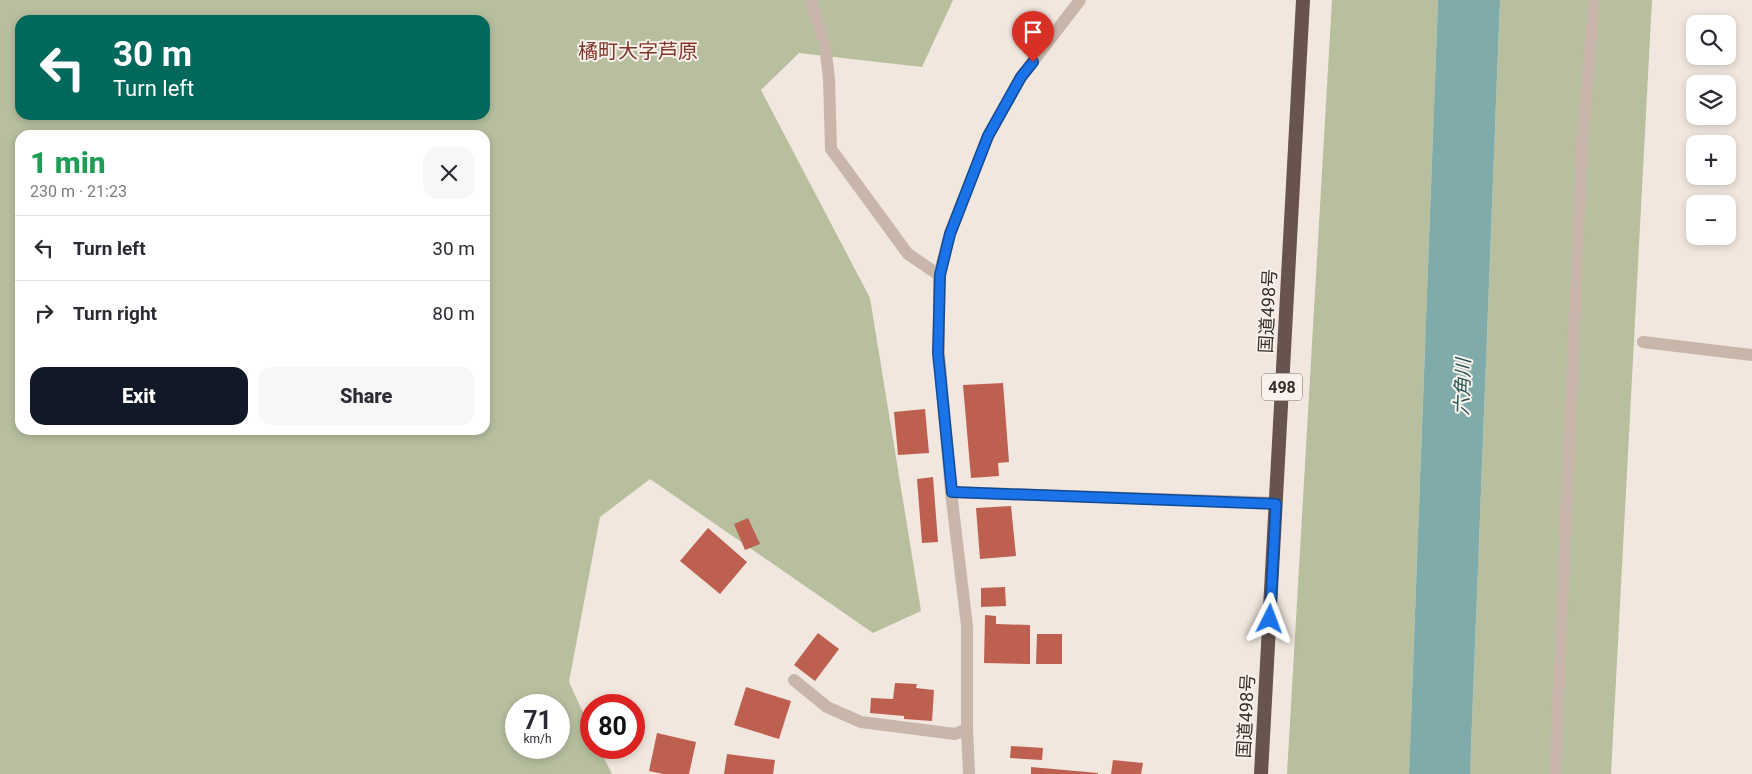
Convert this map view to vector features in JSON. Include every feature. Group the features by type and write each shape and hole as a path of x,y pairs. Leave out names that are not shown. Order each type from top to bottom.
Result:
{"highway":[{"name":"国道498号","path":"1261,774 1303,0"}],"street":[{"path":"811,0 826,54 829,78 831,149 908,254 940,275"},
{"path":"969,774 967,626 938,353 940,275 950,234 988,136 1021,77 1080,0"},
{"path":"1555,774 1582,146 1594,0"},
{"path":"1643,342 1752,355"},
{"path":"952,492 1276,504"},
{"path":"794,680 827,707 862,722 955,734 967,729"}],"green space":[{"path":"0,0 953,0 922,67 799,53 761,90 870,298 921,611 873,633 650,479 600,517 569,682 580,706 580,759 604,759 612,774 0,774"},
{"path":"1332,0 1438,0 1409,774 1287,774"},
{"path":"1500,0 1652,0 1611,774 1470,774"}],"water":[{"name":"六角川","path":"1438,0 1500,0 1470,774 1409,774"}],"building":[{"path":"1003,383 1009,462 998,463 999,476 971,478 963,385"},
{"path":"925,409 929,453 898,455 894,412"},
{"path":"933,477 938,542 922,543 917,479"},
{"path":"1011,506 1016,556 980,559 976,508"},
{"path":"748,518 760,544 745,550 734,524"},
{"path":"708,528 747,562 720,594 680,561"},
{"path":"1005,587 1006,606 981,607 981,588"},
{"path":"985,615 996,616 996,624 1030,625 1030,664 984,663"},
{"path":"818,633 839,649 815,681 794,665"},
{"path":"1037,634 1062,634 1062,664 1036,664"},
{"path":"895,683 917,684 916,688 934,690 932,721 904,719 904,716 870,713 871,698 893,699"},
{"path":"746,687 791,701 779,739 734,725"},
{"path":"657,733 696,742 689,774 663,774 649,771"},
{"path":"1011,746 1043,748 1042,760 1010,758"},
{"path":"727,754 775,760 773,774 724,774"},
{"path":"1113,760 1143,763 1141,774 1111,774"},
{"path":"1031,767 1098,773 1098,774 1031,774"}],"district":[{"name":"橘町大字芦原","path":"638,51"}],"route":[{"path":"1033,62 1021,77 988,136 950,234 940,275 938,353 952,492 1276,504 1270,619"}]}
